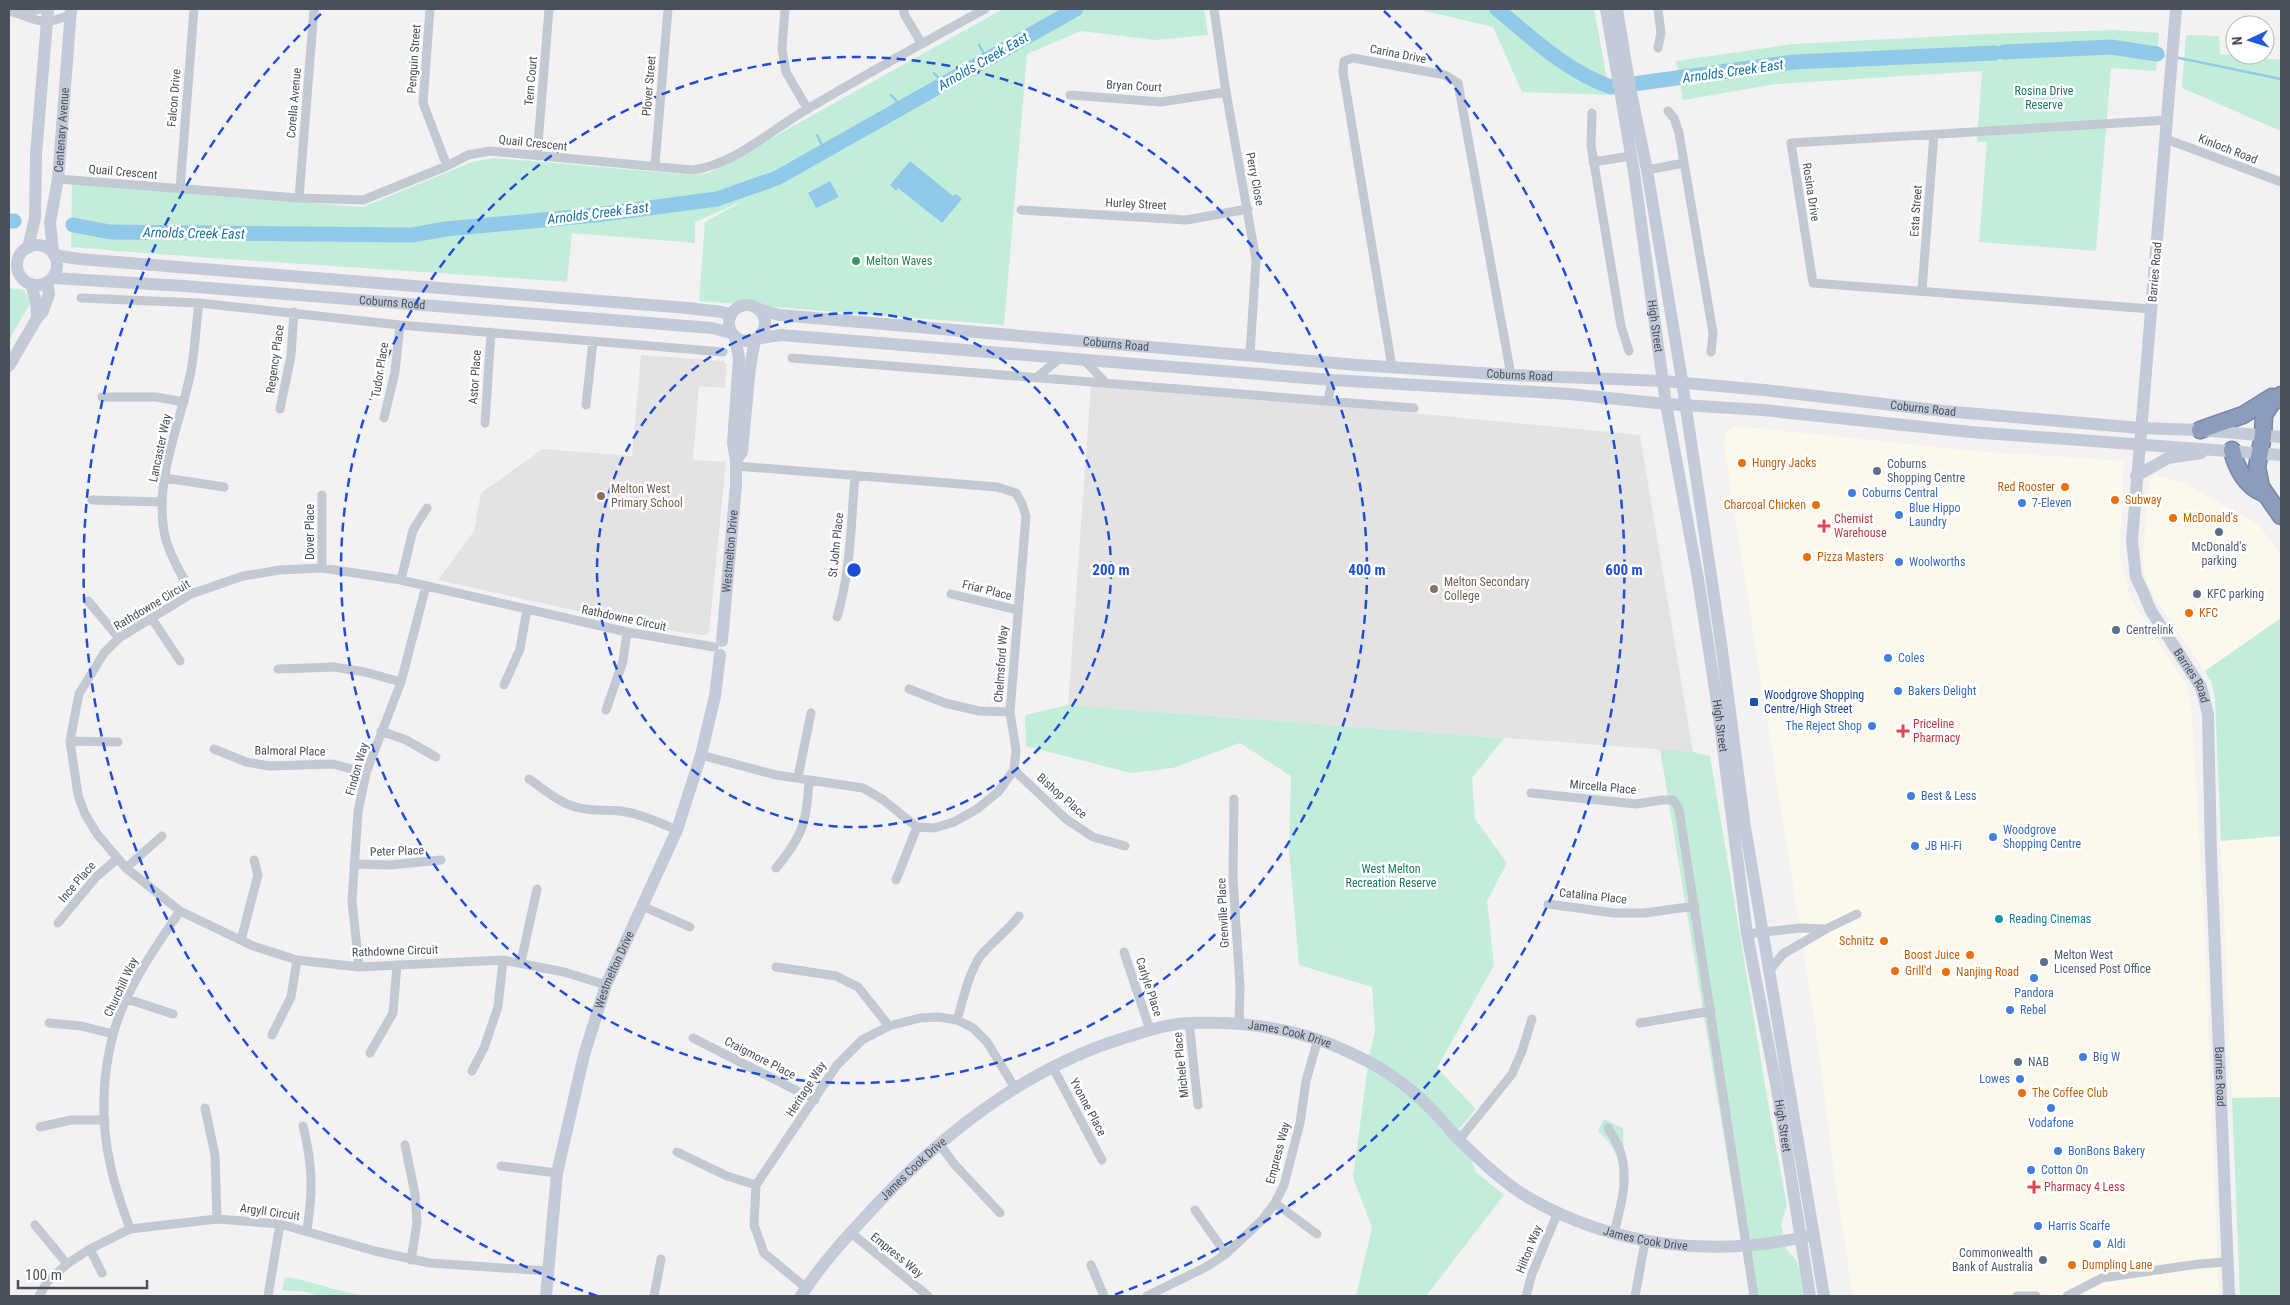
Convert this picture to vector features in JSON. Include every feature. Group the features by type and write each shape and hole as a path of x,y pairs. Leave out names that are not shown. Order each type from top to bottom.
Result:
{"highway":[{"path":"2200,430 2243,414 2281,394"},
{"path":"2281,394 2264,415 2257,476 2265,494 2281,516"},
{"path":"2232,450 2234,459 2245,479 2254,490 2265,494"}],"street":[{"path":"12,12 41,9"},
{"name":"Centenary Avenue","path":"25,250 35,218 38,126 48,9"},
{"name":"Falcon Drive","path":"180,189 194,9"},
{"name":"Corella Avenue","path":"299,198 314,9"},
{"name":"Penguin Street","path":"430,9 423,103 447,166"},
{"name":"Tern Court","path":"537,156 549,9"},
{"name":"Plover Street","path":"655,165 668,9"},
{"path":"785,9 782,49 786,72 807,108"},
{"path":"904,9 904,14 922,44"},
{"name":"Quail Crescent","path":"58,178 299,198 363,200 468,156 490,151 655,165 692,170 709,168 739,152 807,108 985,9"},
{"name":"Perry Close","path":"1214,9 1226,92 1248,209 1256,273 1250,354"},
{"name":"High Street","path":"1606,9 1625,90 1644,154 1682,383 1762,933 1790,1086 1808,1236 1810,1296"},
{"name":"High Street","path":"1617,9 1622,76"},
{"path":"1658,9 1661,33 1658,48"},
{"name":"Barries Road","path":"2176,9 2168,120 2138,446 2132,540 2136,577 2151,611 2201,687 2208,714 2211,853 2229,1296"},
{"path":"12,12 47,23 54,22 71,11"},
{"name":"Centenary Avenue","path":"53,253 50,222 58,178 71,11"},
{"name":"Carina Drive","path":"1392,366 1343,72 1344,61 1353,58 1445,75 1458,83 1511,375"},
{"path":"38,126 45,106 46,76 49,70 56,69 63,74 65,86"},
{"name":"High Street","path":"1625,90 1631,156 1666,404 1698,579 1747,934 1808,1236 1824,1296"},
{"name":"Bryan Court","path":"1070,95 1161,102 1226,92"},
{"path":"1668,111 1676,124 1684,163 1713,333 1711,352"},
{"path":"1592,113 1590,129 1593,162 1621,326 1629,351"},
{"name":"Rosina Drive","path":"2151,309 1813,283 1791,143 2168,120"},
{"name":"Esta Street","path":"1922,290 1934,134"},
{"name":"Kinloch Road","path":"2166,139 2281,182"},
{"path":"1593,162 1644,154"},
{"path":"1634,172 1684,163"},
{"name":"Hurley Street","path":"1021,210 1186,220 1248,209"},
{"path":"9,253 40,246 53,253 57,267 50,280 49,294 44,311 36,318 9,366"},
{"path":"25,250 15,275 31,284 50,280"},
{"name":"Coburns Road","path":"53,253 79,259 687,308 722,312 731,315"},
{"path":"198,287 200,269"},
{"name":"Coburns Road","path":"50,280 198,287 712,328 733,335"},
{"path":"31,284 36,302 36,318"},
{"name":"Coburns Road","path":"80,298 198,303 400,325 723,352"},
{"name":"Lancaster Way","path":"192,594 171,553 163,525 162,502 172,442 191,370 198,303"},
{"path":"746,305 758,309 762,313 765,324 764,330 755,340 744,342 733,335 729,327 731,315 740,306 746,305"},
{"name":"Coburns Road","path":"758,309 779,315 1392,366 1511,375 1663,381 1764,390 1970,413 2281,438"},
{"name":"Regency Place","path":"280,409 291,356 294,312"},
{"name":"Tudor Place","path":"384,418 394,372 400,325"},
{"path":"975,352 976,331"},
{"name":"Astor Place","path":"485,423 491,332"},
{"name":"Westmelton Drive","path":"546,1296 557,1173 584,1056 606,985 677,830 701,755 715,696 734,509 736,463 733,443 739,358 733,335"},
{"name":"Coburns Road","path":"755,340 781,335 1248,374 1560,394 1666,404 1787,412 1966,431 2138,446 2208,448 2281,455"},
{"name":"Westmelton Drive","path":"736,463 742,452 750,367 755,340"},
{"path":"586,405 593,341"},
{"path":"1248,374 1250,354"},
{"path":"792,358 1414,408"},
{"path":"1036,378 1059,359"},
{"name":"Coburns Road","path":"1085,361 1106,383"},
{"path":"1328,401 1332,380"},
{"path":"102,397 156,397 184,402"},
{"path":"1966,431 1970,413"},
{"path":"2136,476 2159,461 2194,455 2208,448"},
{"name":"Chelmsford Way","path":"736,463 997,487 1016,493 1026,516 1010,712 1016,750 1014,770"},
{"name":"St John Place","path":"837,616 843,597 847,573 855,475"},
{"path":"165,478 224,487"},
{"name":"Dover Place","path":"322,495 322,568"},
{"path":"92,500 162,502"},
{"path":"401,580 413,530 427,508"},
{"name":"Rathdowne Circuit","path":"606,985 564,972 521,962 503,960 359,967 297,960 241,940 180,911 117,859 84,814 76,787 70,741 79,694 104,653 119,638 192,594 243,576 280,570 322,568 401,580 627,632 719,648"},
{"name":"Findon Way","path":"359,967 352,901 358,812 366,773 401,682 426,586"},
{"name":"Friar Place","path":"951,594 1017,610"},
{"path":"88,601 119,638"},
{"path":"504,685 520,649 527,609"},
{"path":"152,619 180,661"},
{"path":"606,710 622,661 627,632"},
{"path":"278,669 334,667 364,672 401,682"},
{"path":"909,689 945,703 978,711 1010,712"},
{"path":"798,777 811,713"},
{"path":"381,731 406,740 436,757"},
{"path":"70,741 118,742"},
{"name":"Balmoral Place","path":"214,749 246,762 269,766 333,764 366,773"},
{"path":"701,755 776,775 863,788 882,799 918,827 934,828 954,822 977,809 998,792 1014,770"},
{"name":"Bishop Place","path":"1014,770 1066,819 1093,837 1125,846"},
{"path":"529,779 574,807 589,810 625,811 646,817 677,830"},
{"path":"776,868 791,850 802,832 807,808 809,780"},
{"name":"Mircella Place","path":"1531,793 1636,804 1673,800 1679,809 1695,906"},
{"name":"Grenville Place","path":"1234,799 1233,878 1240,988 1239,1025"},
{"path":"896,880 918,827"},
{"path":"126,868 162,836"},
{"name":"Ince Place","path":"58,923 96,877 117,859"},
{"path":"241,940 258,874 254,860"},
{"name":"Peter Place","path":"354,864 390,865 441,860"},
{"path":"521,962 538,889"},
{"name":"Catalina Place","path":"1548,904 1614,913 1645,913 1695,906"},
{"path":"642,906 690,927"},
{"path":"1695,906 1754,1296"},
{"name":"Churchill Way","path":"130,1229 110,1164 105,1120 106,1077 113,1034 127,999 152,951 180,911"},
{"path":"1768,972 1783,954 1826,929 1857,914"},
{"path":"957,1020 979,959 991,944 1009,929 1019,916"},
{"path":"1747,934 1800,928 1826,929"},
{"name":"Carlyle Place","path":"1124,952 1150,1030"},
{"path":"272,1035 290,997 297,960"},
{"path":"472,1071 484,1048 498,1007 503,960"},
{"path":"370,1053 393,1013 397,965"},
{"path":"776,967 836,976 858,987 889,1026"},
{"path":"127,999 173,1014"},
{"path":"1640,1023 1711,1011"},
{"name":"Heritage Way","path":"756,1185 837,1065 862,1040 889,1026 920,1018 957,1020 973,1028 987,1042 1015,1088"},
{"path":"1459,1140 1512,1074 1522,1051 1532,1019"},
{"path":"49,1022 81,1026 113,1034"},
{"name":"James Cook Drive","path":"804,1292 832,1253 893,1188 939,1144 1015,1088 1052,1066 1096,1047 1150,1030 1189,1022 1270,1026 1318,1039 1359,1056 1408,1087 1459,1140 1528,1197 1586,1224 1645,1242 1698,1248 1746,1245 1808,1236"},
{"name":"Michele Place","path":"1189,1022 1198,1105"},
{"name":"Craigmore Place","path":"693,1038 815,1100"},
{"name":"Empress Way","path":"1147,1296 1206,1268 1226,1254 1262,1220 1275,1203 1284,1184 1300,1123 1306,1081 1318,1039"},
{"name":"Yvonne Place","path":"1052,1066 1102,1160"},
{"path":"205,1108 215,1155 217,1218"},
{"path":"40,1127 71,1120 105,1120"},
{"path":"303,1126 311,1159 312,1198 307,1230"},
{"path":"1608,1128 1619,1148 1624,1169 1621,1208 1614,1233"},
{"path":"939,1144 956,1166 1000,1213"},
{"path":"405,1145 415,1194 417,1223 411,1260"},
{"path":"677,1152 727,1176 756,1185 754,1225 764,1253 804,1292"},
{"path":"501,1166 557,1173"},
{"path":"1275,1203 1318,1234"},
{"path":"1195,1210 1226,1254"},
{"name":"Hilton Way","path":"1526,1296 1532,1274 1558,1212"},
{"name":"Argyll Circuit","path":"39,1296 47,1282 67,1264 90,1249 130,1229 217,1218 280,1224 307,1230 375,1252 411,1260 548,1271"},
{"path":"268,1296 280,1224"},
{"path":"35,1225 67,1264"},
{"name":"Empress Way","path":"850,1232 928,1296"},
{"path":"1635,1296 1645,1242"},
{"path":"90,1249 102,1273"},
{"path":"654,1296 661,1259"},
{"path":"2067,1296 2102,1278 2199,1264 2227,1262"},
{"path":"1091,1265 1104,1296"},
{"path":"2016,1296 2036,1296"}],"shaded area":[{"name":"Melton West Primary School","path":"641,355 724,361 727,365 725,388 699,386 693,460 726,462 709,633 705,635 692,634 644,626 438,580 474,531 481,493 543,449 632,456"},
{"name":"Melton Secondary College","path":"1091,385 1237,396 1640,435 1693,752 1068,705"},
{"name":"Woodgrove Shopping Centre","path":"1734,427 1975,451 2124,461 2120,555 2130,598 2186,685 2191,704 2204,916 2219,1296 1853,1296 1836,1186 1818,1045 1724,445 1725,433"},
{"path":"2155,475 2182,482 2258,524 2281,555 2281,618 2205,671 2154,597 2145,578 2143,556 2149,480"},
{"path":"2281,836 2281,1097 2232,1098 2221,841"}],"green space":[{"path":"1003,9 1204,9 1208,35 1155,40 1081,31 1027,54 1004,325 699,301 705,222 745,200 695,222 695,243 572,233 567,282 71,247 72,184 363,207 472,162 495,158 692,175 709,173"},
{"path":"1417,9 1594,9 1610,95 1522,92 1493,27"},
{"name":"Rosina Drive Reserve","path":"2115,30 2159,33 2156,71 2111,68 2096,251 1979,242 1987,142 1977,142 1982,71 1777,84 1683,100 1676,61 1793,44 1986,34"},
{"path":"2186,35 2219,36 2220,54 2225,54 2225,65 2275,65 2275,59 2281,60 2281,131 2182,88"},
{"path":"9,288 24,290 31,302 9,340"},
{"path":"2281,618 2281,836 2221,841 2215,699 2212,684 2205,671"},
{"name":"West Melton Recreation Reserve","path":"1068,705 1504,738 1472,778 1475,819 1507,863 1487,901 1494,965 1437,1068 1476,1109 1459,1129 1476,1172 1504,1195 1426,1296 1356,1296 1372,1228 1353,1177 1369,1058 1375,1031 1372,987 1299,965 1289,849 1291,776 1240,743 1173,768 1131,773 1026,746 1025,715"},
{"path":"1660,749 1693,752 1710,756 1787,1206 1781,1224 1786,1249 1796,1260 1803,1279 1806,1296 1750,1296"},
{"path":"2281,1097 2281,1296 2240,1296 2232,1098"},
{"path":"1604,1119 1623,1128 1624,1162 1621,1164 1610,1144 1598,1131"},
{"path":"285,1277 368,1296 321,1296 306,1292 282,1290"}],"water":[{"path":"910,161 953,196 956,194 962,199 942,223 898,188 896,191 890,185"},
{"path":"830,181 839,197 816,208 808,193"}],"waterway":[{"name":"Arnolds Creek East","path":"73,225 110,232 412,235 446,229 596,215 717,199 777,178 1076,9"},
{"name":"Arnolds Creek East","path":"1497,9 1565,63 1595,81 1611,87 1794,62 1995,53"},
{"path":"979,45 987,59"},
{"name":"Arnolds Creek East","path":"2004,52 2111,47 2157,54"},
{"name":"Arnolds Creek East","path":"2157,54 2164,56"},
{"name":"Arnolds Creek East","path":"2179,58 2281,79"},
{"path":"934,73 944,84"},
{"path":"891,95 902,107"},
{"name":"Arnolds Creek East","path":"886,124 891,114"},
{"path":"817,135 825,151"},
{"name":"Arnolds Creek East","path":"9,221 14,221"}],"place":[{"name":"Melton Waves","path":"856,261"},
{"name":"Hungry Jacks","path":"1742,463"},
{"name":"Coburns Shopping Centre","path":"1877,471"},
{"name":"Red Rooster","path":"2065,487"},
{"name":"Coburns Central","path":"1852,493"},
{"name":"Melton West Primary School","path":"601,496"},
{"name":"Subway","path":"2115,500"},
{"name":"7-Eleven","path":"2022,503"},
{"name":"Charcoal Chicken","path":"1816,505"},
{"name":"Blue Hippo Laundry","path":"1899,515"},
{"name":"McDonald's","path":"2173,518"},
{"name":"Chemist Warehouse","path":"1824,526"},
{"name":"McDonald's parking","path":"2219,532"},
{"name":"Pizza Masters","path":"1807,557"},
{"name":"Woolworths","path":"1899,562"},
{"name":"Melton Secondary College","path":"1434,589"},
{"name":"KFC parking","path":"2197,594"},
{"name":"KFC","path":"2189,613"},
{"name":"Centrelink","path":"2116,630"},
{"name":"Coles","path":"1888,658"},
{"name":"Bakers Delight","path":"1898,691"},
{"name":"Woodgrove Shopping Centre/High Street","path":"1754,702"},
{"name":"The Reject Shop","path":"1872,726"},
{"name":"Priceline Pharmacy","path":"1903,731"},
{"name":"Best & Less","path":"1911,796"},
{"name":"Woodgrove Shopping Centre","path":"1993,837"},
{"name":"JB Hi-Fi","path":"1915,846"},
{"name":"Reading Cinemas","path":"1999,919"},
{"name":"Schnitz","path":"1884,941"},
{"name":"Boost Juice","path":"1970,955"},
{"name":"Melton West Licensed Post Office","path":"2044,962"},
{"name":"Grill'd","path":"1895,971"},
{"name":"Nanjing Road","path":"1946,972"},
{"name":"Pandora","path":"2034,978"},
{"name":"Rebel","path":"2010,1010"},
{"name":"Big W","path":"2083,1057"},
{"name":"NAB","path":"2018,1062"},
{"name":"Lowes","path":"2020,1079"},
{"name":"The Coffee Club","path":"2022,1093"},
{"name":"Vodafone","path":"2051,1108"},
{"name":"BonBons Bakery","path":"2058,1151"},
{"name":"Cotton On","path":"2031,1170"},
{"name":"Pharmacy 4 Less","path":"2034,1187"},
{"name":"Harris Scarfe","path":"2038,1226"},
{"name":"Aldi","path":"2097,1244"},
{"name":"Commonwealth Bank of Australia","path":"2043,1260"},
{"name":"Dumpling Lane","path":"2072,1265"}]}
